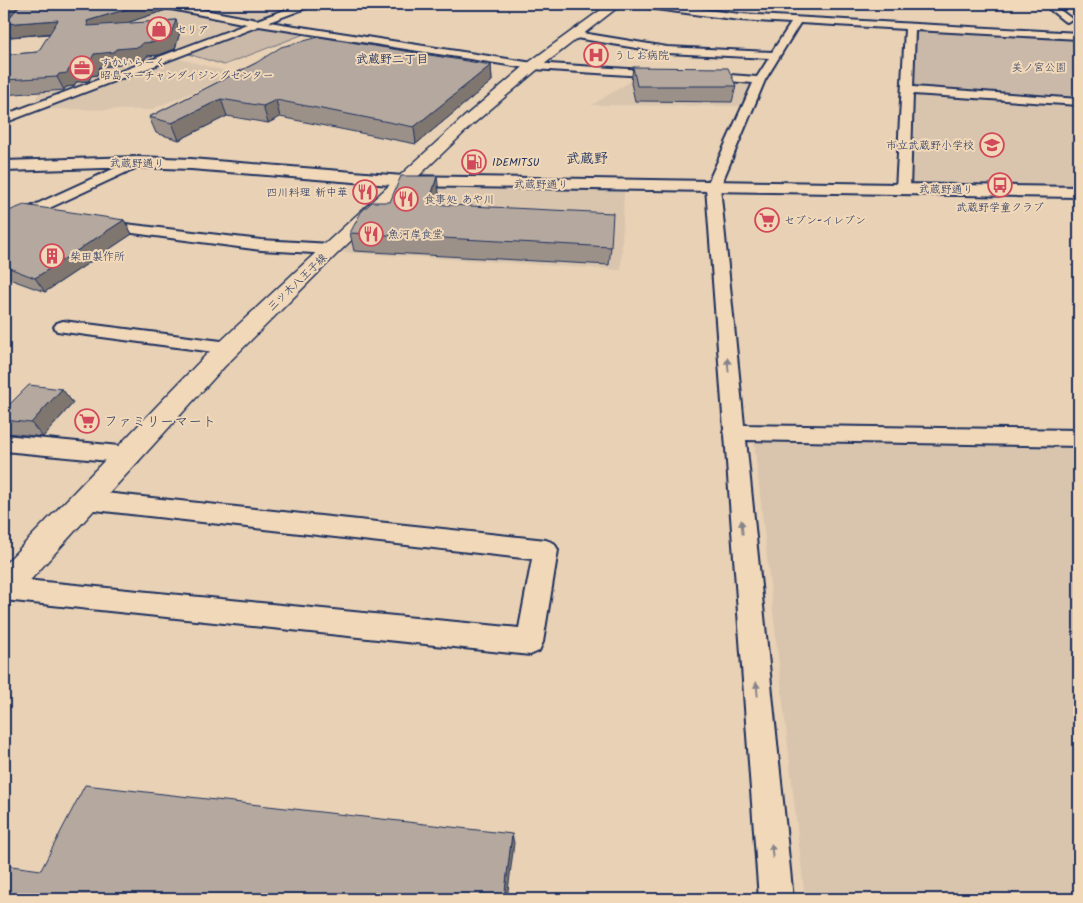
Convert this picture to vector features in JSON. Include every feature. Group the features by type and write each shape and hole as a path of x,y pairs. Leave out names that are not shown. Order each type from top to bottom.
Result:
{"main road":[{"name":"三ツ木八王子線","path":"4,588 229,348 331,249 468,121 532,66 616,4"}],"street":[{"path":"4,34 29,4"},
{"path":"161,4 256,23 532,66 672,74"},
{"path":"4,119 309,4"},
{"path":"640,4 740,17 1079,36"},
{"path":"1047,4 1070,19 1056,18"},
{"path":"776,899 733,432 713,187 760,80 797,20"},
{"path":"903,188 910,27"},
{"path":"576,35 667,50 774,55"},
{"path":"691,76 760,80"},
{"path":"907,90 1079,102"},
{"path":"4,225 137,162"},
{"name":"武蔵野通り","path":"4,166 137,162 191,164 403,182 1079,192"},
{"path":"31,213 57,217"},
{"path":"84,222 261,245 331,249"},
{"path":"63,327 229,348"},
{"path":"733,432 1079,438"},
{"path":"4,443 130,455"},
{"path":"4,588 530,642 546,550 86,500"}],"shaded area":[{"path":"87,4 143,4 233,23 233,27 235,21 245,24 245,26 32,105 66,50 168,41 193,32 193,30 182,31 180,35 136,39"},
{"path":"261,4 294,8 255,21 228,15"},
{"path":"173,57 236,74 150,110 36,109"},
{"path":"639,76 753,82 743,106 592,105"},
{"name":"市立武蔵野小学校","path":"907,90 1079,102 1079,192 903,189"},
{"path":"404,188 624,191 621,270 340,252 369,220"},
{"path":"753,432 1079,439 1079,899 805,899"}],"green space":[{"path":"257,26 304,34 224,65 185,53"},
{"name":"美ノ宮公園","path":"917,30 1079,38 1079,101 912,89"}],"building":[{"path":"21,4 144,4 87,21 88,26 176,20 170,37 154,42 142,43 140,47 116,49 114,52 94,54 90,62 84,63 82,68 69,69 67,73 59,74 57,77 4,80 4,55 38,52 58,20 4,24"},
{"path":"319,37 491,65 414,127 276,100 263,106 221,99 172,123 149,117 256,63 281,47"},
{"path":"633,67 728,68 736,86 637,86"},
{"path":"401,176 437,176 429,204 613,213 611,247 350,233 361,212 372,202 390,202"},
{"name":"柴田製作所","path":"24,205 124,220 35,278 4,266 4,213"},
{"path":"29,385 62,389 31,423 4,420 4,410"},
{"path":"85,785 512,834 504,899 4,899 4,865 41,870"}],"place":[{"name":"セリア","path":"159,29"},
{"name":"うしお病院","path":"596,55"},
{"name":"すかいらーく 昭島マーチャンダイジングセンター","path":"82,68"},
{"name":"市立武蔵野小学校","path":"992,145"},
{"name":"IDEMITSU","path":"474,162"},
{"name":"武蔵野学童クラブ","path":"1000,185"},
{"name":"四川料理 新中華","path":"365,192"},
{"name":"食事処 あや川","path":"406,199"},
{"name":"セブン-イレブン","path":"767,220"},
{"name":"魚河岸食堂","path":"371,234"},
{"name":"柴田製作所","path":"52,256"},
{"name":"ファミリーマート","path":"87,421"}],"district":[{"name":"武蔵野二丁目","path":"392,59"},
{"name":"武蔵野","path":"587,158"}]}
